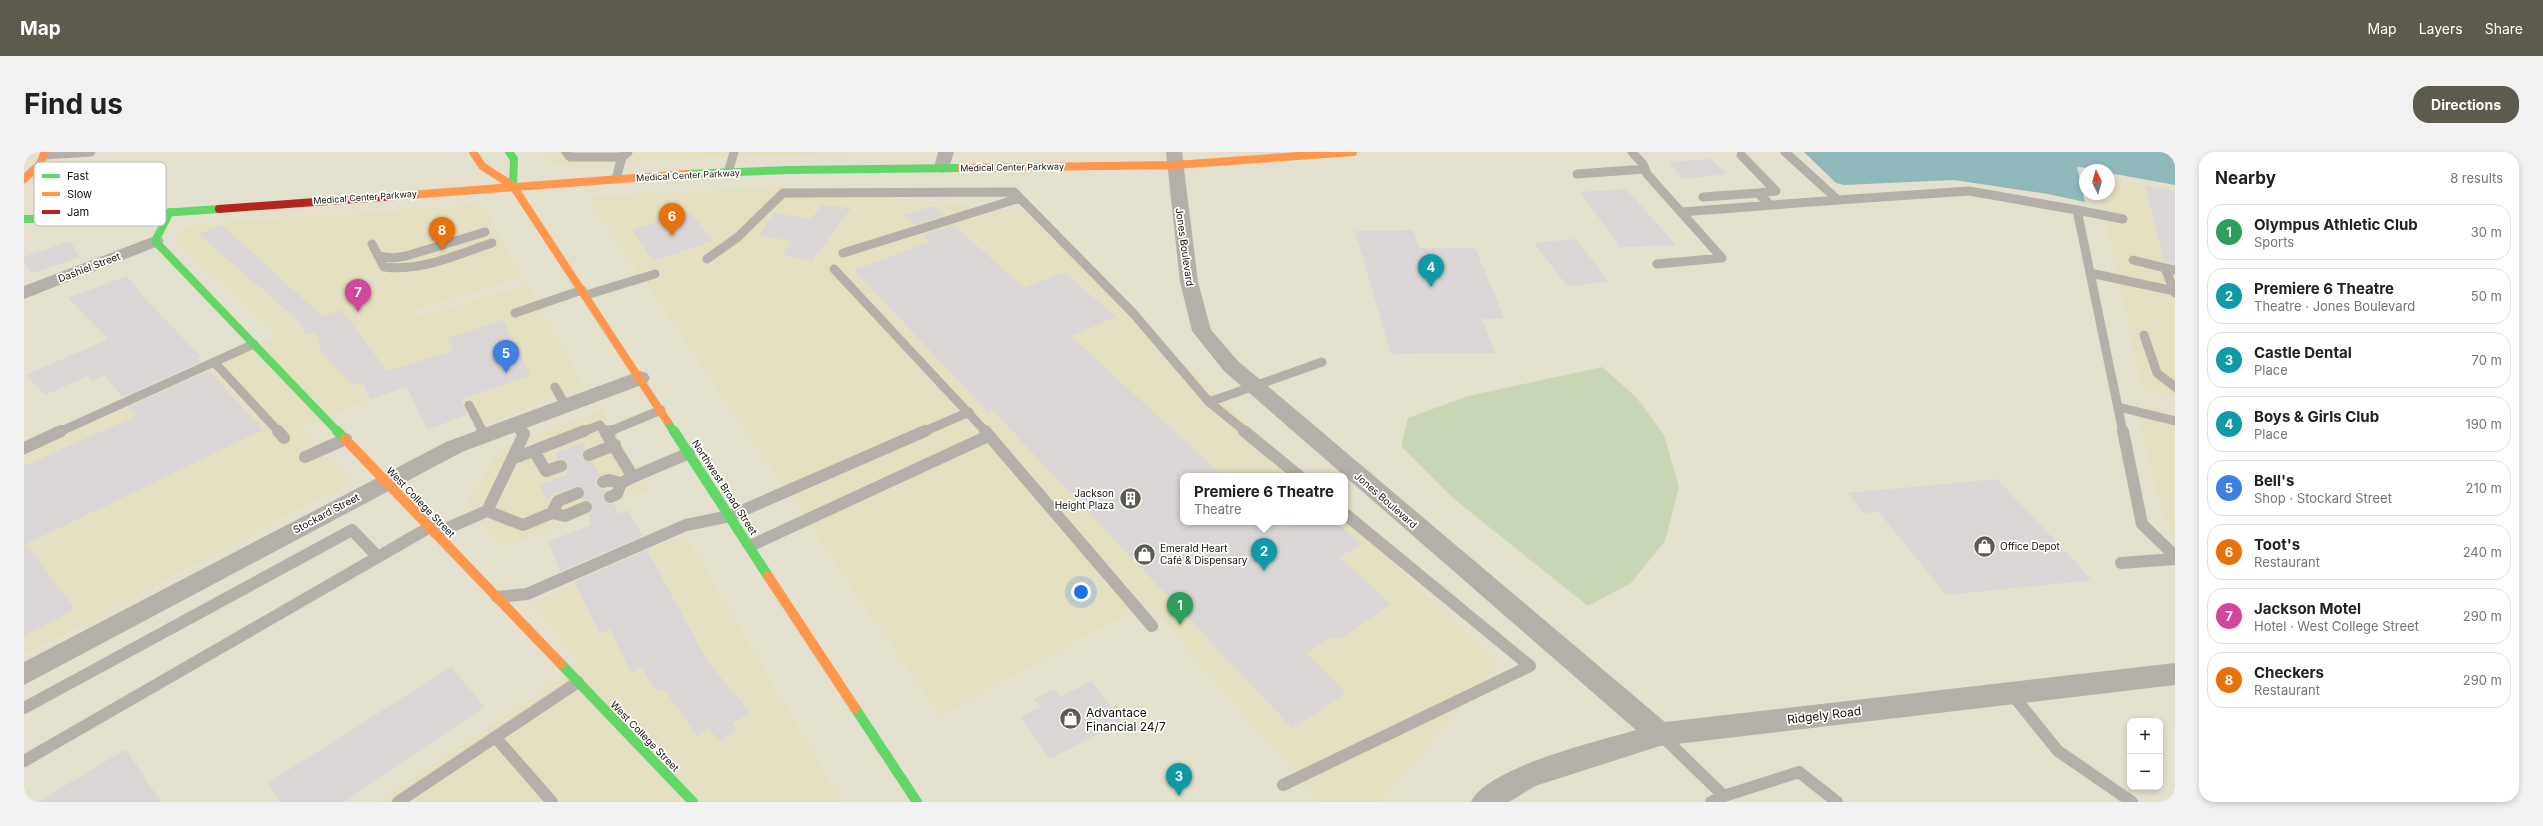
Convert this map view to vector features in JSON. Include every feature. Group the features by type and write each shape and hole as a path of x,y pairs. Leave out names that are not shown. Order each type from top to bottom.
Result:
{"main road":[{"name":"Northwest Broad Street","path":"473,152 482,166 513,186 918,802"},
{"path":"509,152 514,159 513,186"},
{"name":"Medical Center Parkway","path":"166,212 513,186 728,173 942,168 1353,152"},
{"path":"24,179 34,170"},
{"path":"166,220 170,212"},
{"name":"Medical Center Parkway","path":"24,219 34,219"},
{"path":"155,241 163,226"},
{"name":"West College Street","path":"155,241 497,597 688,800"}],"street":[{"path":"942,168 946,152"},
{"name":"Jones Boulevard","path":"1175,158 1189,282 1202,331 1231,366 1660,734"},
{"name":"Dashiel Street","path":"24,293 155,241"},
{"name":"Stockard Street","path":"24,674 386,481 454,447 515,424 560,396 640,378"},
{"name":"Ridgely Road","path":"1485,802 1527,776 1660,734 2175,674"}],"lane":[{"path":"45,154 91,152"},
{"path":"566,152 570,157 583,159 625,154 616,179"},
{"path":"728,173 734,152"},
{"path":"1632,152 1681,212 1722,258 1658,264"},
{"path":"1785,152 1838,200"},
{"path":"1703,197 1776,191 1741,155"},
{"path":"1577,174 1645,169"},
{"path":"1681,212 1970,191 2123,219"},
{"path":"707,259 738,237 783,193 1014,192 1133,314 1208,402 1295,473"},
{"path":"1758,193 1770,205"},
{"path":"843,254 1020,198"},
{"path":"2077,210 2142,524 2175,557"},
{"path":"378,256 393,258 406,256 485,232"},
{"path":"372,244 384,267 396,270 412,268 492,243"},
{"path":"2133,260 2175,270"},
{"path":"2165,268 2175,292"},
{"path":"834,269 969,412 1152,626"},
{"path":"2090,273 2175,292"},
{"path":"515,313 655,274"},
{"path":"2144,335 2157,373 2175,387"},
{"path":"24,448 254,344"},
{"path":"214,362 284,438"},
{"path":"1208,402 1322,362"},
{"path":"469,404 485,436"},
{"path":"2118,407 2175,421"},
{"path":"606,433 661,410"},
{"path":"497,597 528,594 686,525 730,516 969,412"},
{"path":"487,511 524,434 515,424"},
{"path":"512,459 600,425 615,445 633,477"},
{"path":"750,546 988,436"},
{"path":"305,457 346,439"},
{"path":"589,454 615,445"},
{"path":"534,450 546,471 561,466"},
{"path":"603,482 608,480 621,483 689,454"},
{"path":"610,497 617,494 621,483"},
{"path":"552,513 558,501 578,493"},
{"path":"25,758 378,557 433,530 487,511 523,525 552,513 565,516 586,507"},
{"path":"1283,785 1530,666 1348,516"},
{"path":"24,708 352,530 378,557"},
{"path":"2121,563 2175,557"},
{"path":"398,802 578,682"},
{"path":"2011,693 2058,751 2132,802"},
{"path":"1660,734 1718,799 1799,772 1837,802"},
{"path":"496,738 552,802"}],"shaded area":[{"path":"542,152 926,152 710,157 580,166 549,163"},
{"path":"2115,178 2175,190 2175,397 2143,389 2100,200 2115,200"},
{"path":"782,186 1023,211 1298,473 1180,473 1180,525 1348,525 1348,521 1497,664 1380,802 1320,802 1147,602 940,716 587,197"},
{"path":"472,205 482,207 488,214 523,277 412,310 393,284 367,277 341,215"},
{"path":"339,215 366,278 393,285 417,318 528,285 584,387 478,427 449,373 350,407 299,429 351,481 24,655 24,451 279,336 177,241 177,235 186,228 200,224"},
{"path":"2135,403 2175,413 2175,534 2162,515"},
{"path":"602,409 650,489 505,547 465,507 500,448"},
{"path":"686,536 842,802 378,802 582,663 531,603"}],"green space":[{"path":"1602,367 1636,397 1664,435 1679,487 1665,541 1631,583 1588,606 1454,499 1401,446 1408,418 1468,396"}],"water":[{"path":"1804,152 2175,152 2175,185 2115,174 2115,164 2079,164 2079,167 2077,167 2079,176 2079,200 2085,200 2085,202 2048,194 1954,180 1844,185 1836,183"}],"building":[{"path":"1711,159 1727,174 1683,179 1669,162"},
{"path":"2145,186 2175,191 2175,264 2164,261"},
{"path":"1626,189 1676,245 1620,247 1580,192"},
{"path":"823,205 851,208 812,261 782,255 792,241 758,236 775,213 810,219"},
{"path":"933,206 944,215 914,225 904,215"},
{"path":"690,212 713,241 653,261 632,230"},
{"path":"222,225 322,316 342,310 387,371 453,351 447,338 503,320 531,375 462,399 467,415 427,430 407,387 371,399 362,382 352,385 321,352 316,333 306,335 300,322 198,234"},
{"name":"Jackson Height Plaza","path":"954,225 1024,288 1064,272 1116,317 1071,336 1220,473 1180,473 1180,525 1276,525 1282,530 1291,525 1340,525 1362,544 1339,557 1391,604 1340,639 1329,638 1306,653 1346,693 1292,728 992,410 988,412 854,270 930,242 923,235"},
{"path":"1413,230 1419,248 1475,248 1505,319 1482,319 1495,353 1391,354 1355,231"},
{"path":"1576,239 1609,282 1567,286 1534,243"},
{"path":"70,241 80,257 32,273 24,264 24,257"},
{"path":"127,276 144,297 201,357 198,359 200,362 122,397 105,375 92,381 88,376 45,395 26,375 108,339 68,298"},
{"path":"209,371 263,430 26,544 75,609 24,636 24,466 136,416 129,407"},
{"path":"583,443 586,448 582,453 582,458 587,462 592,462 600,475 596,480 596,485 601,489 607,490 603,496 603,500 609,504 614,504 619,514 628,510 643,536 560,571 548,542 591,525 588,514 592,511 593,504 587,500 582,500 585,491 579,486 555,494 547,500 540,485 566,475 568,463 563,459 558,459 555,453"},
{"name":"Office Depot","path":"1997,479 2092,580 1946,595 1879,512 1863,513 1848,493"},
{"path":"647,550 708,662 750,712 732,724 737,729 721,741 708,729 697,736 664,689 656,692 642,667 631,673 610,629 600,634 574,582"},
{"path":"451,667 485,707 344,802 280,802 268,783"},
{"name":"Advantace Financial 24/7","path":"1092,681 1122,721 1050,759 1020,717 1040,707 1034,699 1054,689 1060,697"},
{"path":"126,749 161,802 38,802"}],"traffic: fast":[{"path":"509,152 514,159 513,186"},
{"path":"687,174 788,170 961,168"},
{"path":"166,213 219,209"},
{"path":"166,220 170,212"},
{"path":"24,219 34,219"},
{"path":"163,226 155,241 345,439"},
{"path":"667,421 768,576"},
{"path":"561,664 693,802"},
{"path":"855,708 917,802"}],"traffic: slow":[{"path":"41,162 45,152"},
{"path":"473,152 482,166 513,186 667,421"},
{"path":"961,168 1175,165 1353,152"},
{"path":"24,179 34,170"},
{"path":"396,196 687,174"},
{"path":"345,439 561,664"},
{"path":"768,576 855,708"}],"traffic: jam":[{"path":"219,209 396,196"}],"place":[{"name":"Toot's","path":"672,236"},
{"name":"Checkers","path":"442,250"},
{"name":"Boys & Girls Club","path":"1431,287"},
{"name":"Jackson Motel","path":"358,312"},
{"name":"Bell's","path":"506,373"},
{"name":"Jackson Height Plaza","path":"1130,499"},
{"name":"Office Depot","path":"1984,546"},
{"name":"Emerald Heart Café & Dispensary","path":"1144,554"},
{"name":"Premiere 6 Theatre","path":"1264,571"},
{"name":"Olympus Athletic Club","path":"1180,625"},
{"name":"Advantace Financial 24/7","path":"1071,719"},
{"name":"Castle Dental","path":"1179,796"}]}
